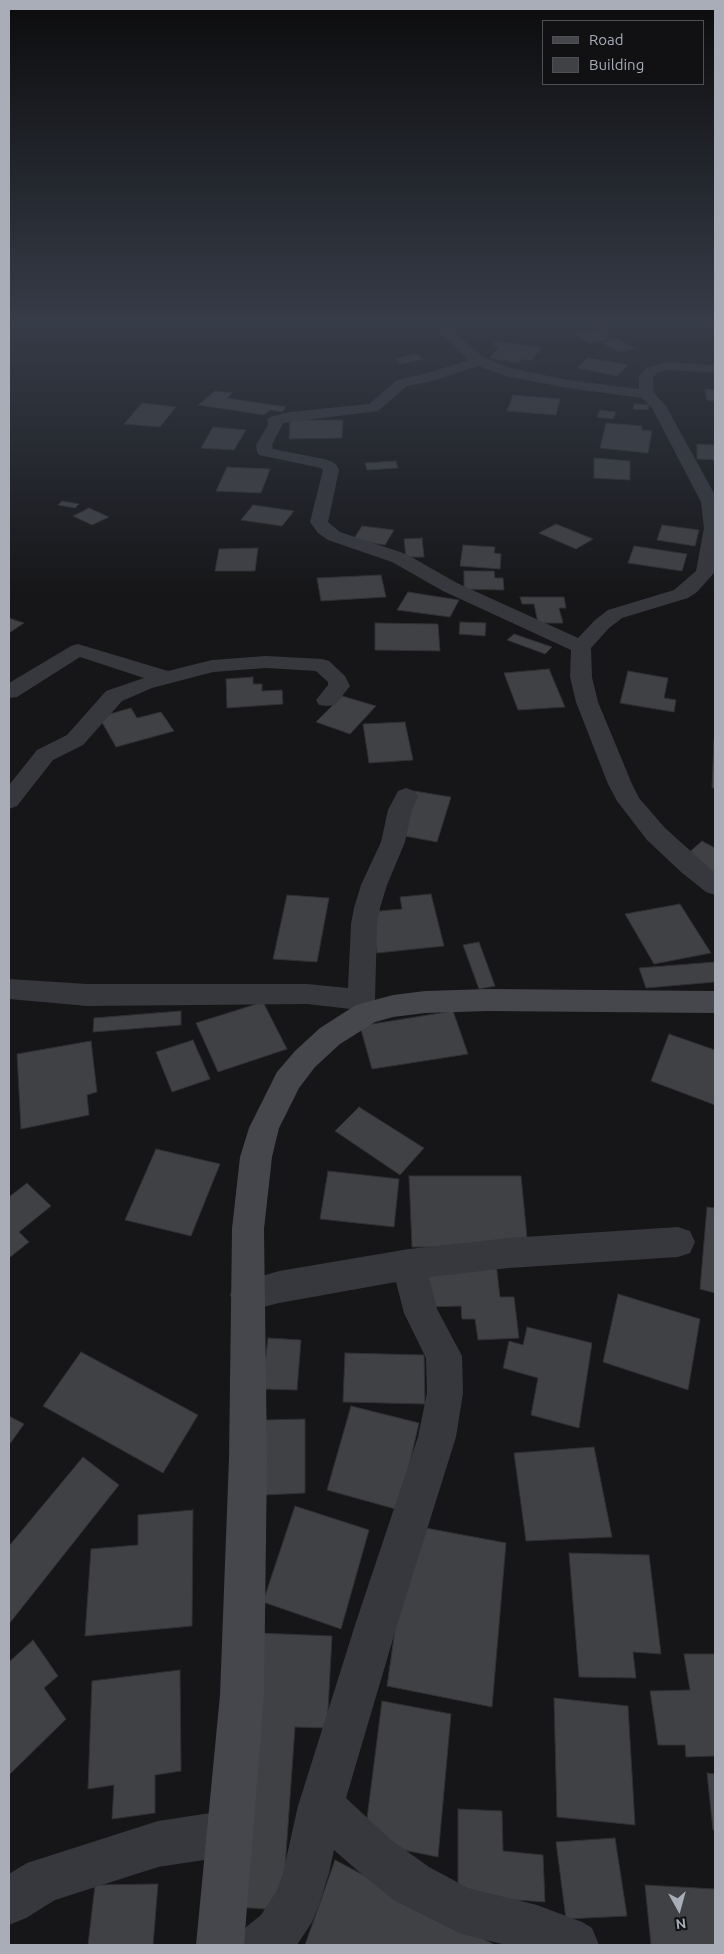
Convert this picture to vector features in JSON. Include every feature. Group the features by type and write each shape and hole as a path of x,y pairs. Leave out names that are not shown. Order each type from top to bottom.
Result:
{"street":[{"path":"307,415 275,420 276,425 264,445 264,452 318,462 327,465 331,470 319,522 324,529 334,536 400,558 450,587 581,646"},
{"path":"663,415 710,502 711,544 705,573 681,594 615,614 602,624 581,646 581,677 588,702 620,784 637,813 690,866 715,886"},
{"path":"9,692 78,650 167,678"},
{"path":"9,801 45,755 75,740 114,696 145,684 212,666 266,662 322,665 338,680 339,686 327,700"},
{"path":"220,1945 242,1695 248,1458 248,1229 256,1157 264,1128 288,1080 306,1059 363,1006 364,924 367,908 374,885 393,842 400,810 406,796"},
{"path":"9,989 87,995 307,994 363,1006 498,1000 715,1002"},
{"path":"247,1295 279,1287 409,1264 509,1253 678,1242"},
{"path":"262,1945 278,1932 295,1905 306,1873 320,1806 376,1622 437,1437 445,1393 444,1356 421,1313 409,1264"},
{"path":"320,1806 374,1855 412,1884 461,1910 537,1929 576,1945"},
{"path":"9,1901 44,1880 158,1844 230,1833"}],"building":[{"path":"132,415 169,415 160,427 124,424"},
{"path":"598,415 615,415 613,419 597,417"},
{"path":"290,420 343,420 342,438 289,439"},
{"path":"606,423 642,426 642,430 652,431 648,453 600,448"},
{"path":"213,427 246,430 234,450 201,448"},
{"path":"697,444 715,445 715,460 697,459"},
{"path":"594,458 630,461 630,480 594,478"},
{"path":"396,461 398,468 367,470 365,463"},
{"path":"227,467 270,469 261,493 216,491"},
{"path":"62,501 79,504 75,508 58,505"},
{"path":"253,505 294,511 282,526 241,520"},
{"path":"89,508 109,517 92,525 73,516"},
{"path":"556,524 593,539 576,549 539,533"},
{"path":"662,525 699,530 695,546 657,540"},
{"path":"362,526 394,530 385,545 353,540"},
{"path":"422,538 424,557 406,557 404,539"},
{"path":"463,545 495,547 494,553 501,554 500,569 460,566"},
{"path":"634,546 687,554 682,571 628,563"},
{"path":"258,548 255,571 215,571 219,549"},
{"path":"464,571 494,571 495,578 503,578 504,590 464,589"},
{"path":"381,575 386,597 321,601 317,578"},
{"path":"408,592 459,600 450,617 397,610"},
{"path":"520,597 564,597 566,608 559,608 563,623 538,623 534,604 522,604"},
{"path":"9,618 24,623 9,633"},
{"path":"460,622 486,623 485,636 459,634"},
{"path":"375,623 438,624 440,651 375,650"},
{"path":"514,634 552,647 545,654 507,640"},
{"path":"549,669 565,707 518,710 504,673"},
{"path":"628,671 668,678 664,698 676,700 674,712 620,703"},
{"path":"253,677 253,684 262,684 262,691 282,690 283,704 227,708 226,679"},
{"path":"342,696 376,706 350,734 316,722"},
{"path":"131,708 137,718 161,712 174,731 116,747 99,717"},
{"path":"405,722 413,760 369,763 363,724"},
{"path":"714,740 715,788 712,788"},
{"path":"414,791 451,797 437,842 399,835"},
{"path":"702,841 715,848 715,874 684,857"},
{"path":"431,894 444,946 377,953 369,912 402,909 400,897"},
{"path":"287,895 329,898 317,962 273,959"},
{"path":"680,904 711,953 654,964 625,914"},
{"path":"479,942 495,986 479,989 463,945"},
{"path":"715,962 715,982 646,988 639,968"},
{"path":"263,1002 287,1049 218,1072 196,1023"},
{"path":"181,1011 181,1025 93,1032 94,1018"},
{"path":"453,1011 468,1054 372,1069 360,1026"},
{"path":"669,1034 715,1050 715,1105 651,1081"},
{"path":"193,1040 210,1079 172,1092 156,1052"},
{"path":"91,1041 97,1092 87,1095 89,1115 21,1129 17,1054"},
{"path":"359,1107 424,1148 400,1175 335,1131"},
{"path":"156,1149 220,1164 191,1236 125,1220"},
{"path":"328,1171 399,1179 394,1227 320,1219"},
{"path":"409,1176 521,1176 528,1248 412,1247"},
{"path":"27,1183 51,1206 19,1232 29,1242 9,1258 9,1197"},
{"path":"707,1207 715,1208 715,1293 700,1289"},
{"path":"496,1263 500,1297 514,1297 519,1338 478,1340 475,1319 462,1319 461,1306 429,1307 426,1266"},
{"path":"618,1294 700,1319 688,1390 603,1362"},
{"path":"527,1327 592,1343 579,1428 531,1415 538,1378 503,1368 509,1341 523,1345"},
{"path":"268,1338 301,1340 297,1390 262,1389"},
{"path":"81,1352 198,1415 163,1473 43,1406"},
{"path":"345,1353 424,1355 425,1404 343,1402"},
{"path":"351,1406 419,1423 399,1510 327,1490"},
{"path":"9,1416 24,1424 9,1445"},
{"path":"305,1419 305,1493 264,1495 266,1420"},
{"path":"594,1447 612,1537 526,1541 514,1453"},
{"path":"83,1457 119,1485 9,1624 9,1546"},
{"path":"295,1506 369,1530 341,1629 263,1602"},
{"path":"193,1510 192,1626 85,1636 91,1549 138,1545 138,1515"},
{"path":"410,1525 506,1543 492,1707 387,1686"},
{"path":"569,1553 649,1555 661,1654 633,1652 636,1678 579,1677"},
{"path":"258,1633 332,1636 327,1728 295,1727 282,1910 233,1907"},
{"path":"33,1640 58,1676 44,1688 66,1719 9,1775 9,1662"},
{"path":"684,1654 715,1654 715,1756 686,1757 685,1745 658,1745 650,1691 690,1690"},
{"path":"180,1670 181,1771 155,1775 155,1813 112,1819 114,1785 88,1789 92,1681"},
{"path":"554,1698 628,1706 635,1825 557,1817"},
{"path":"382,1701 451,1714 438,1857 364,1842"},
{"path":"707,1773 715,1774 715,1830 713,1830"},
{"path":"458,1809 502,1811 503,1851 543,1855 545,1902 458,1896"},
{"path":"615,1838 627,1916 566,1919 556,1842"},
{"path":"335,1860 495,1945 305,1945"},
{"path":"158,1884 153,1945 88,1945 95,1885"},
{"path":"645,1885 715,1889 715,1945 651,1945"}]}
